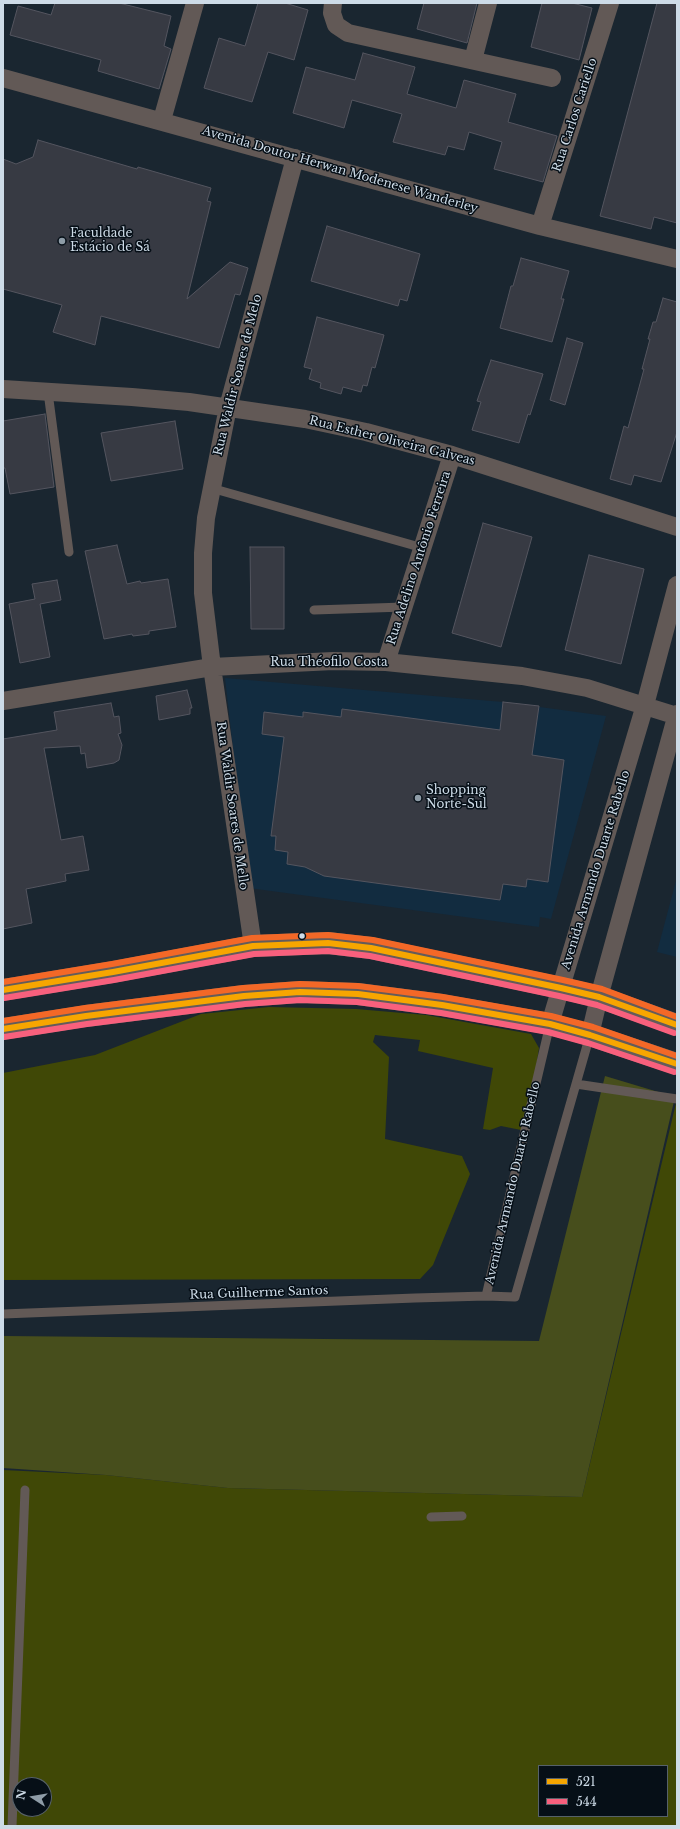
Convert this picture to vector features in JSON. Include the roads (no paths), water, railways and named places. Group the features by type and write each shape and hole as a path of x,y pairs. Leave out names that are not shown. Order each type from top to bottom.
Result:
{"main road":[{"path":"3,990 113,972 253,946 328,943 371,948 561,988 599,997 677,1025"},
{"path":"3,1029 172,1004 300,992 358,994 442,1005 550,1024 590,1035 677,1064"}],"street":[{"path":"162,120 195,3"},
{"path":"333,3 332,14 336,25 348,33 552,78"},
{"path":"473,60 488,3"},
{"name":"Rua Carlos Cariello","path":"540,226 610,3"},
{"name":"Avenida Doutor Herwan Modenese Wanderley","path":"3,78 162,120 540,226 677,259"},
{"name":"Rua Waldir Soares de Melo","path":"212,667 202,594 205,532 211,488 228,407 295,158"},
{"name":"Rua Esther Oliveira Galveas","path":"3,389 132,397 228,407 305,419 366,432 452,455 677,526"},
{"name":"Rua Adelino Antônio Ferreira","path":"386,662 452,455"},
{"name":"Avenida Armando Duarte Rabello","path":"550,1024 645,705 677,585"},
{"name":"Rua Théofilo Costa","path":"3,701 212,667 333,661 386,662 522,676 587,688 677,715"},
{"name":"Rua Waldir Soares de Mello","path":"212,667 253,946"},
{"path":"590,1035 599,997 677,715"}],"lane":[{"path":"48,392 69,552"},
{"path":"211,488 422,548"},
{"path":"314,610 404,607"},
{"name":"Avenida Armando Duarte Rabello","path":"486,1296 550,1024"},
{"path":"590,1035 576,1084 677,1099"},
{"name":"Rua Guilherme Santos","path":"3,1314 486,1296 515,1297 576,1084"},
{"path":"12,1826 25,1490"},
{"path":"430,1518 462,1516"}],"place":[{"name":"Faculdade Estácio de Sá","path":"62,241"},
{"name":"Shopping Norte-Sul","path":"418,798"}]}
